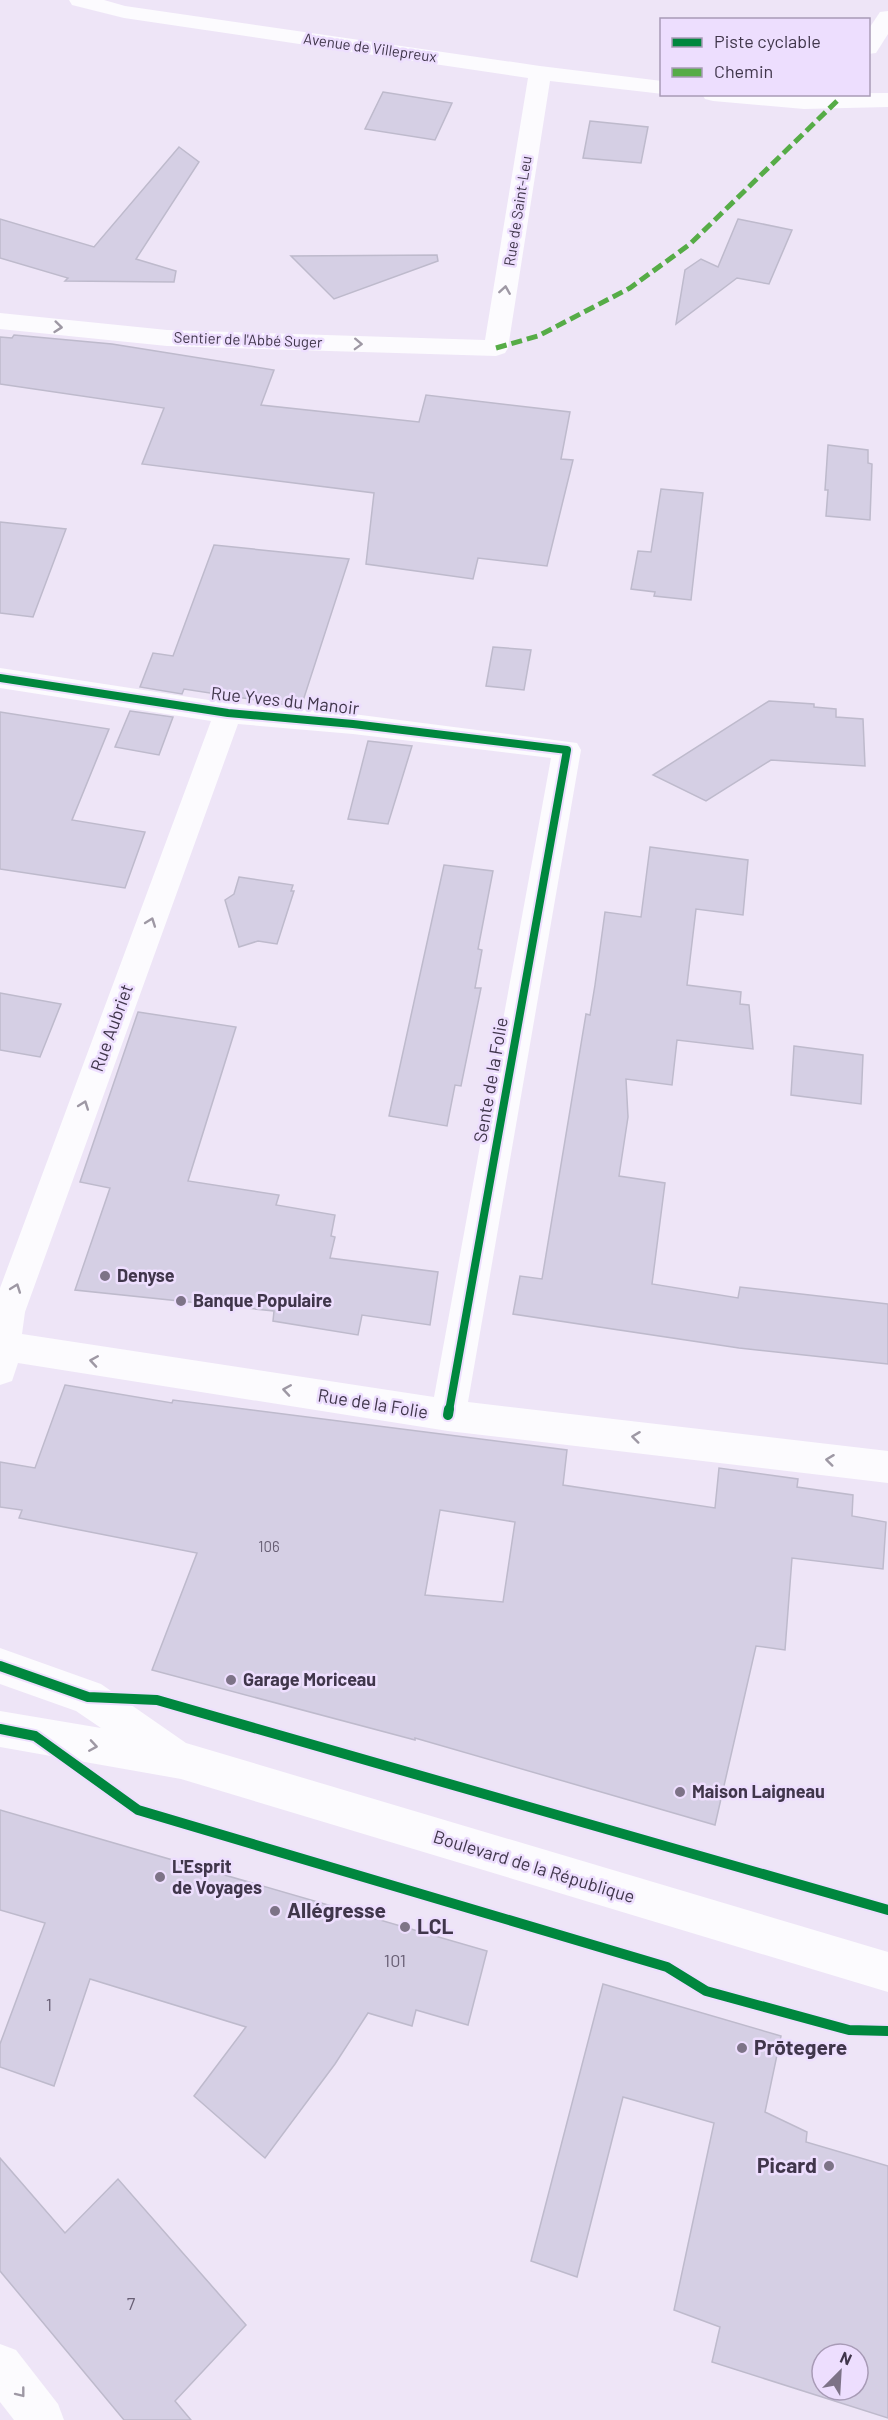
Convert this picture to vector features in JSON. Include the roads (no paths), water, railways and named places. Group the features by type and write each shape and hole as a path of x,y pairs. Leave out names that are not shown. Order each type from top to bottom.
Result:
{"street":[{"name":"Avenue de Villepreux","path":"80,0 124,12 540,73 660,88"},
{"path":"870,45 888,16"},
{"name":"Rue de Saint-Leu","path":"496,348 540,73"},
{"path":"736,96 804,102 838,98 888,100"},
{"name":"Sentier de l'Abbé Suger","path":"0,321 167,338 496,348"},
{"name":"Rue Yves du Manoir","path":"0,678 228,712 353,724 567,750"},
{"name":"Rue Aubriet","path":"1,1353 8,1312 228,712"},
{"name":"Sente de la Folie","path":"448,1415 567,750"},
{"name":"Rue de la Folie","path":"1,1353 448,1415 888,1467"},
{"name":"Boulevard de la République","path":"0,1666 88,1697 181,1760"},
{"name":"Boulevard de la République","path":"0,1729 181,1760 888,1972"},
{"path":"0,2366 42,2420"}],"place":[{"name":"Denyse","path":"105,1276"},
{"name":"Banque Populaire","path":"181,1301"},
{"name":"Garage Moriceau","path":"231,1680"},
{"name":"Maison Laigneau","path":"680,1792"},
{"name":"L'Esprit de Voyages","path":"160,1877"},
{"name":"Allégresse","path":"275,1911"},
{"name":"LCL","path":"405,1927"},
{"name":"Prōtegere","path":"742,2048"},
{"name":"Picard","path":"829,2166"}]}
